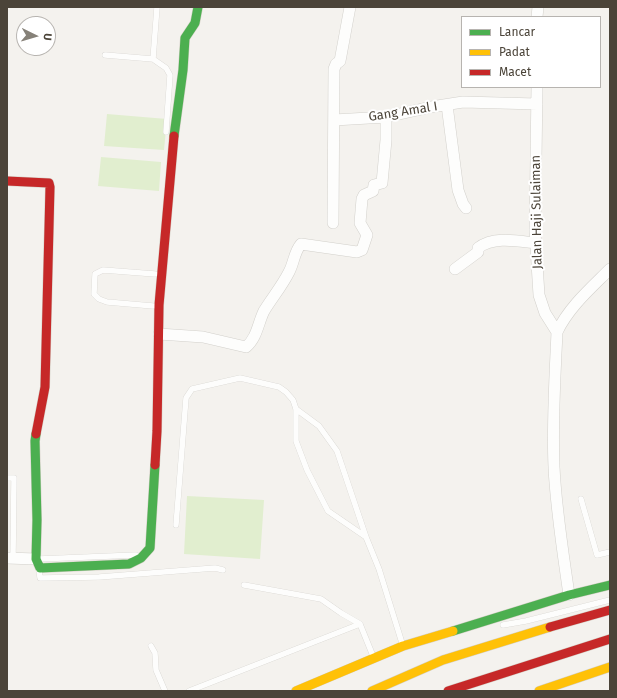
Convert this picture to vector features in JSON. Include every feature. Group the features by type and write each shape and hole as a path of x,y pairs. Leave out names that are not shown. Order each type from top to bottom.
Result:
{"main road":[{"path":"7,181 49,183 50,187 45,387 35,440 37,562 40,568 129,564 136,562 145,556 150,548 156,438 159,305 175,120 183,70 185,38 195,23 198,7"},
{"path":"296,691 403,646 569,595 610,585"},
{"path":"372,691 443,660 610,610"},
{"path":"448,691 610,639"},
{"path":"539,691 610,667"}],"street":[{"path":"333,223 334,69 336,64 340,61 350,7"},
{"name":"Jalan Haji Sulaiman","path":"537,88 535,243 539,295 545,313 557,332"},
{"name":"Gang Amal I","path":"334,120 386,117 463,102 537,104"},
{"name":"Gang Amal I","path":"447,105 458,190 466,208"},
{"path":"159,334 203,337 246,347 256,332 264,311 290,272 297,250 301,244 357,252 362,250 367,235 360,223 362,199 364,195 373,191 374,185 382,183 386,140 386,117"},
{"path":"455,269 478,252 478,248 490,241 535,243"},
{"path":"569,595 558,518 554,468 553,424 557,332 562,321 575,304 610,269"},
{"path":"10,558 37,562"}],"lane":[{"path":"153,59 157,7"},
{"path":"106,55 153,59 166,68 170,75 166,136"},
{"path":"152,352 156,266"},
{"path":"153,306 99,300 94,294 95,274 103,270 155,280"},
{"path":"176,525 186,398 192,389 240,378 279,387 293,400 296,409 296,441 307,470 328,511 366,537"},
{"path":"296,409 319,426 337,451 366,537 379,569 403,646"},
{"path":"150,450 148,540 143,551 133,555 37,562 40,578 80,579 215,568 223,570"},
{"path":"7,478 14,478 10,558"},
{"path":"581,499 597,555 610,552"},
{"path":"244,585 321,599 360,624 374,658"},
{"path":"498,626 526,621 610,600"},
{"path":"189,691 360,624"},
{"path":"475,624 490,625"},
{"path":"151,646 155,654 156,670 165,691"},
{"path":"313,691 338,673"}],"green space":[{"path":"107,114 167,119 164,150 104,146"},
{"path":"101,157 161,162 159,191 98,186"},
{"path":"187,496 264,500 260,559 184,554"}],"traffic: fast":[{"path":"174,136 183,70 185,38 195,23 198,7"},
{"path":"36,434 36,559 40,568 129,564 141,558 150,548 155,465"},
{"path":"453,631 569,595 610,585"}],"traffic: slow":[{"path":"372,691 443,660 550,627"},
{"path":"296,691 403,646 453,631"},
{"path":"539,691 610,667"}],"traffic: jam":[{"path":"155,465 159,305 174,136"},
{"path":"7,181 49,183 50,187 45,387 36,434"},
{"path":"550,627 610,610"},
{"path":"448,691 610,639"}]}
